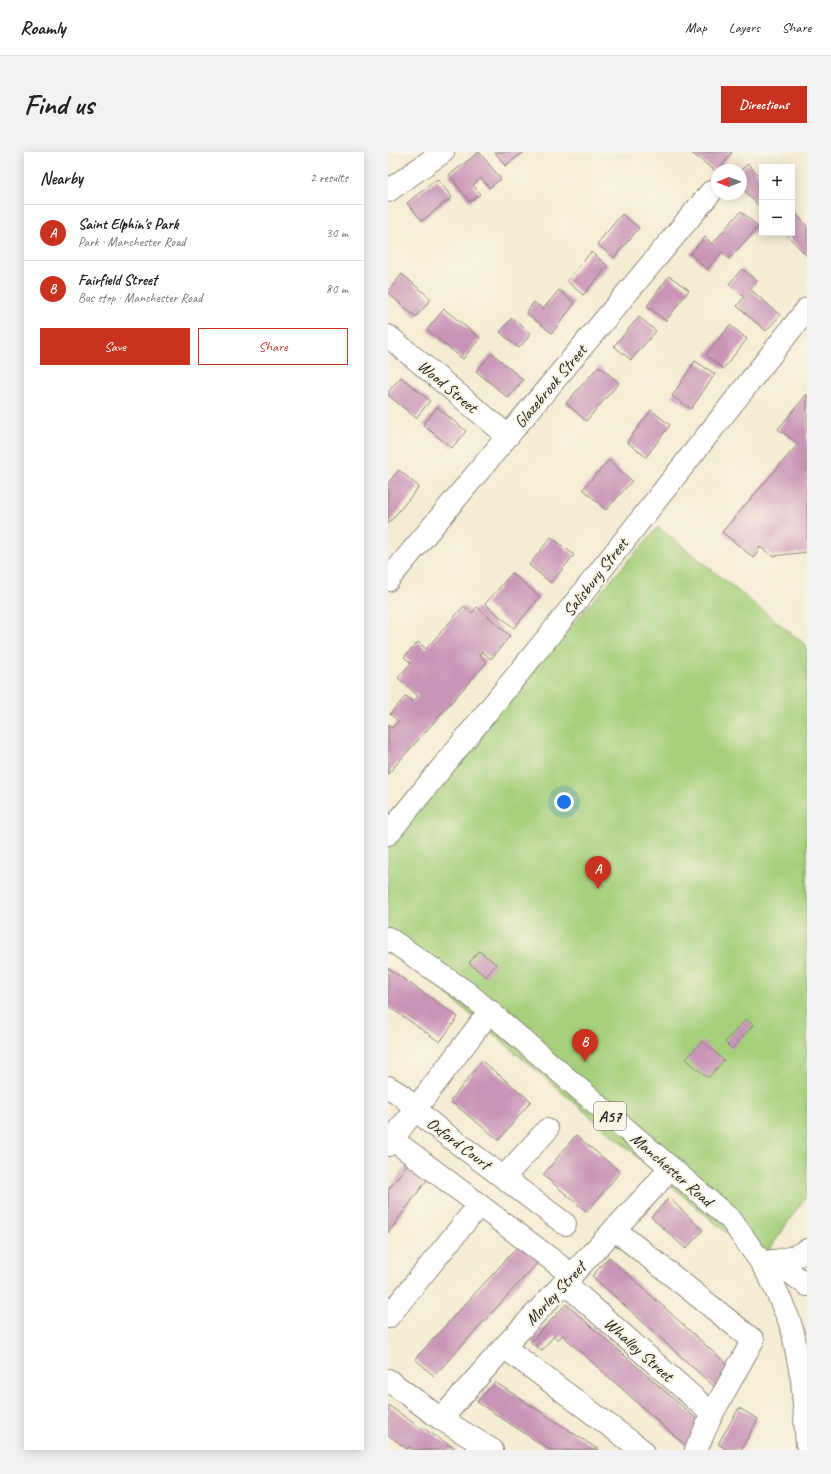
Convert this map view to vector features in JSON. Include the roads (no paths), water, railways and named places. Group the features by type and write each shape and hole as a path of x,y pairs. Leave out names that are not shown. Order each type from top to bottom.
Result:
{"street":[{"path":"388,191 443,152"},
{"name":"Glazebrook Street","path":"388,580 711,192"},
{"name":"Salisbury Street","path":"388,834 805,318"},
{"name":"Wood Street","path":"388,336 508,436"},
{"name":"Manchester Road","path":"388,938 460,987 490,1011 731,1220 768,1262 772,1281 789,1320 804,1380 807,1444"},
{"path":"390,1142 490,1011"},
{"name":"Oxford Court","path":"388,1087 400,1095 431,1123 565,1224"},
{"name":"Oxford Court","path":"504,1177 546,1130"},
{"name":"Whalley Street","path":"390,1142 479,1205 569,1279 712,1414"},
{"name":"Morley Street","path":"441,1419 504,1347 656,1185 670,1167"},
{"path":"388,1317 479,1205"},
{"path":"614,1229 753,1340 712,1414 696,1450"},
{"path":"768,1262 795,1256 807,1250"},
{"path":"768,1262 807,1285"},
{"path":"504,1347 642,1450"},
{"path":"388,1380 441,1419 492,1450"}],"place":[{"name":"Saint Elphin's Park","path":"598,889"},
{"name":"Fairfield Street","path":"585,1062"}]}
